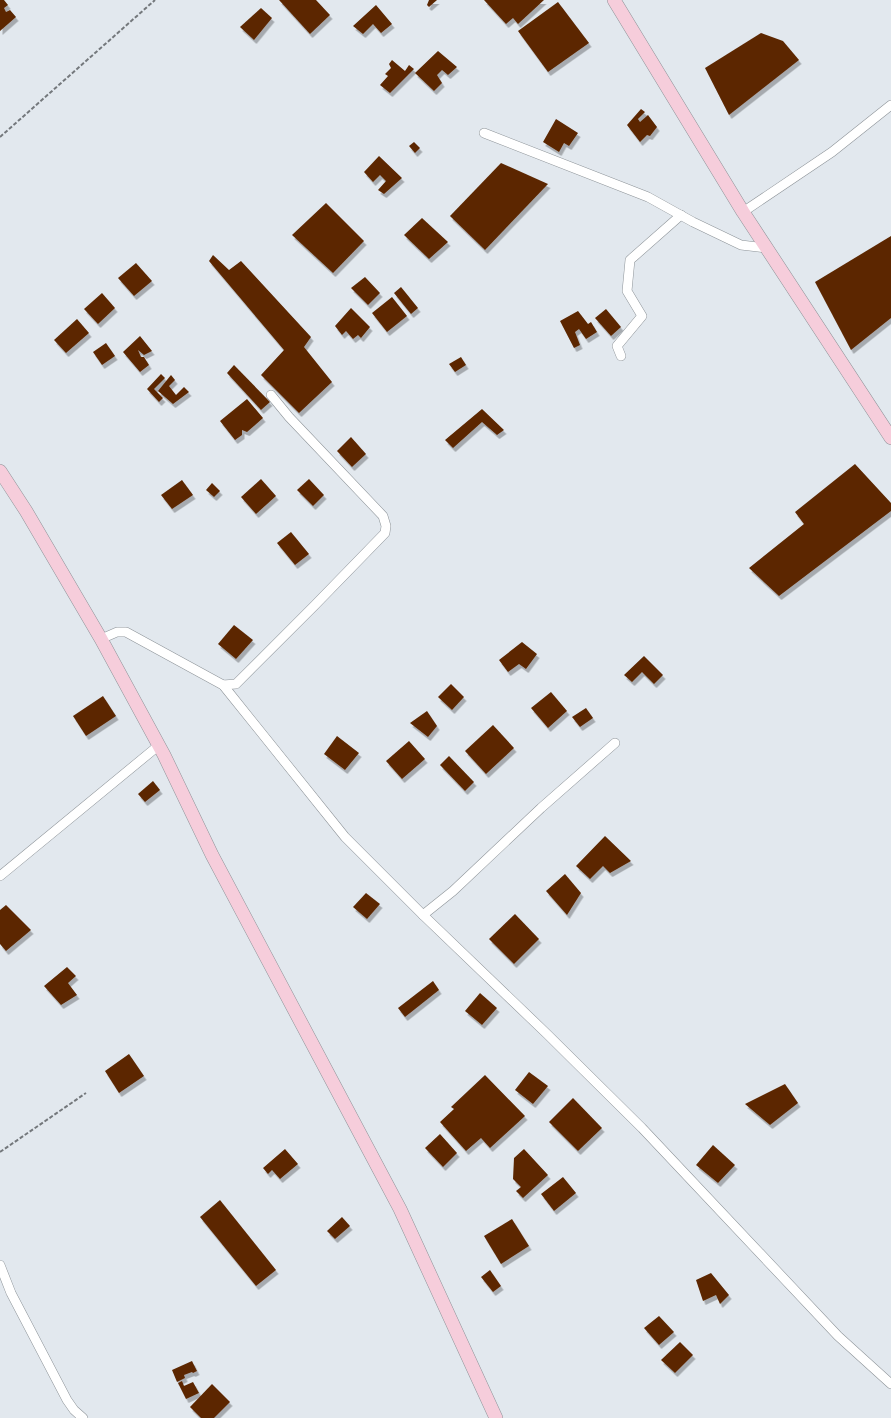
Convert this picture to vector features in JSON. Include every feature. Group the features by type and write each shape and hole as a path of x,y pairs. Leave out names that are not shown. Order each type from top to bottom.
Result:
{"street":[{"path":"614,0 743,212 891,438"},
{"path":"743,212 832,152 891,105"},
{"path":"484,133 648,197 741,245 766,248"},
{"path":"621,356 617,346 642,316 627,291 630,260 681,215"},
{"path":"224,685 236,684 385,533 386,526 383,516 289,417 271,395"},
{"path":"0,471 26,511 100,639 158,746 212,855 400,1209 496,1418"},
{"path":"100,639 117,632 126,632 224,685 345,836 423,915 559,1045 642,1128 838,1336 891,1384"},
{"path":"423,915 453,891 541,808 615,743"},
{"path":"0,876 158,746"},
{"path":"0,1266 11,1292 67,1400 74,1410 83,1418"}],"path":[{"path":"0,137 154,0"},
{"path":"0,1152 86,1092"}],"building":[{"path":"0,0 4,0 8,5 4,8 6,12 10,10 16,17 0,31"},
{"path":"279,0 316,0 330,15 310,34"},
{"path":"429,0 437,0 429,7 427,5"},
{"path":"484,0 544,0 518,24 513,18 506,24"},
{"path":"558,2 589,43 548,72 518,31"},
{"path":"376,5 392,24 381,33 373,24 363,34 353,26"},
{"path":"261,8 272,18 254,40 240,27"},
{"path":"761,33 783,41 799,60 729,115 705,68"},
{"path":"438,51 457,67 448,75 442,70 437,75 442,83 434,91 415,73"},
{"path":"392,60 405,71 409,65 414,69 390,93 380,85 388,76 385,74 391,68 389,64"},
{"path":"641,109 645,112 638,119 640,122 648,115 657,127 650,136 647,135 640,142 627,125"},
{"path":"556,119 578,133 569,146 564,143 559,152 543,142"},
{"path":"414,142 420,148 415,153 409,146"},
{"path":"379,156 402,178 384,194 378,190 386,181 380,175 373,182 364,172"},
{"path":"501,163 548,184 485,250 450,216"},
{"path":"326,203 364,241 333,273 292,235"},
{"path":"422,218 448,242 429,259 404,235"},
{"path":"891,236 891,318 851,350 815,282"},
{"path":"213,255 229,270 241,261 311,337 304,347 332,382 299,413 261,375 284,350 209,261"},
{"path":"136,263 152,281 134,296 118,278"},
{"path":"365,277 380,293 368,305 351,288"},
{"path":"401,287 418,308 411,314 394,293"},
{"path":"102,293 115,308 98,324 84,309"},
{"path":"392,297 407,316 387,332 372,313"},
{"path":"351,308 370,327 361,338 358,335 353,339 346,331 342,335 335,326"},
{"path":"606,309 621,327 611,336 595,318"},
{"path":"578,311 588,324 591,322 597,332 586,339 579,329 575,332 580,345 574,348 560,321"},
{"path":"77,319 89,333 66,353 54,340"},
{"path":"140,336 152,351 144,355 138,350 141,357 144,357 149,365 140,372 123,352"},
{"path":"106,343 115,356 102,365 93,352"},
{"path":"461,357 466,365 455,372 449,364"},
{"path":"234,365 270,402 261,410 227,373"},
{"path":"161,374 165,378 154,389 163,398 159,402 147,389"},
{"path":"171,375 175,380 169,386 176,395 184,387 189,392 173,404 158,391"},
{"path":"247,399 263,418 247,432 242,430 242,435 235,440 220,421"},
{"path":"482,409 504,430 497,435 482,422 453,448 445,440"},
{"path":"351,437 366,454 352,467 337,451"},
{"path":"855,464 891,503 891,511 779,596 749,568 804,524 795,512"},
{"path":"261,479 276,496 256,514 241,497"},
{"path":"309,479 324,495 313,506 297,490"},
{"path":"182,480 193,495 172,509 161,495"},
{"path":"212,483 220,491 214,497 206,490"},
{"path":"291,532 309,554 295,565 277,543"},
{"path":"234,625 253,640 236,659 218,644"},
{"path":"522,642 537,654 526,669 519,664 508,672 499,660"},
{"path":"644,656 663,675 654,684 642,672 632,682 624,675"},
{"path":"451,684 464,697 452,710 438,697"},
{"path":"551,692 567,711 548,728 531,708"},
{"path":"103,696 116,716 86,736 73,716"},
{"path":"586,708 593,718 580,727 572,717"},
{"path":"427,711 437,726 428,737 410,723"},
{"path":"493,725 514,748 486,774 465,751"},
{"path":"337,736 359,753 345,770 324,754"},
{"path":"409,741 425,759 402,779 386,761"},
{"path":"449,756 474,782 465,791 440,765"},
{"path":"153,781 160,790 145,802 138,794"},
{"path":"605,836 631,861 610,873 603,866 590,879 576,866"},
{"path":"565,874 581,893 567,915 546,891"},
{"path":"366,893 380,904 367,919 353,907"},
{"path":"6,905 31,930 6,951 0,944 0,910"},
{"path":"515,914 539,939 514,964 489,939"},
{"path":"67,967 76,976 68,983 77,995 61,1005 44,986"},
{"path":"433,981 439,990 405,1017 398,1008"},
{"path":"480,993 497,1008 482,1025 465,1011"},
{"path":"129,1054 144,1076 119,1093 105,1071"},
{"path":"529,1072 548,1086 533,1104 515,1090"},
{"path":"485,1075 525,1116 490,1148 481,1138 466,1151 440,1122 454,1109 451,1107"},
{"path":"785,1084 798,1103 770,1125 745,1104"},
{"path":"573,1098 602,1128 578,1151 549,1122"},
{"path":"440,1134 457,1153 443,1167 425,1148"},
{"path":"713,1145 735,1165 718,1183 696,1165"},
{"path":"285,1149 298,1164 280,1179 272,1170 268,1174 263,1168"},
{"path":"524,1149 548,1175 523,1198 516,1191 521,1187 513,1179 514,1158"},
{"path":"563,1177 576,1193 554,1211 541,1194"},
{"path":"220,1200 276,1270 256,1286 200,1217"},
{"path":"342,1217 350,1226 335,1239 327,1231"},
{"path":"512,1219 529,1246 501,1264 484,1236"},
{"path":"490,1270 501,1286 493,1292 481,1277"},
{"path":"711,1273 729,1295 720,1304 716,1295 703,1301 696,1280"},
{"path":"659,1316 674,1332 659,1345 644,1328"},
{"path":"680,1342 693,1355 675,1373 661,1360"},
{"path":"192,1361 197,1371 184,1375 185,1378 177,1382 172,1370"},
{"path":"182,1381 184,1386 193,1382 199,1393 186,1399 178,1383"},
{"path":"212,1384 230,1402 214,1418 201,1418 190,1407"}]}
